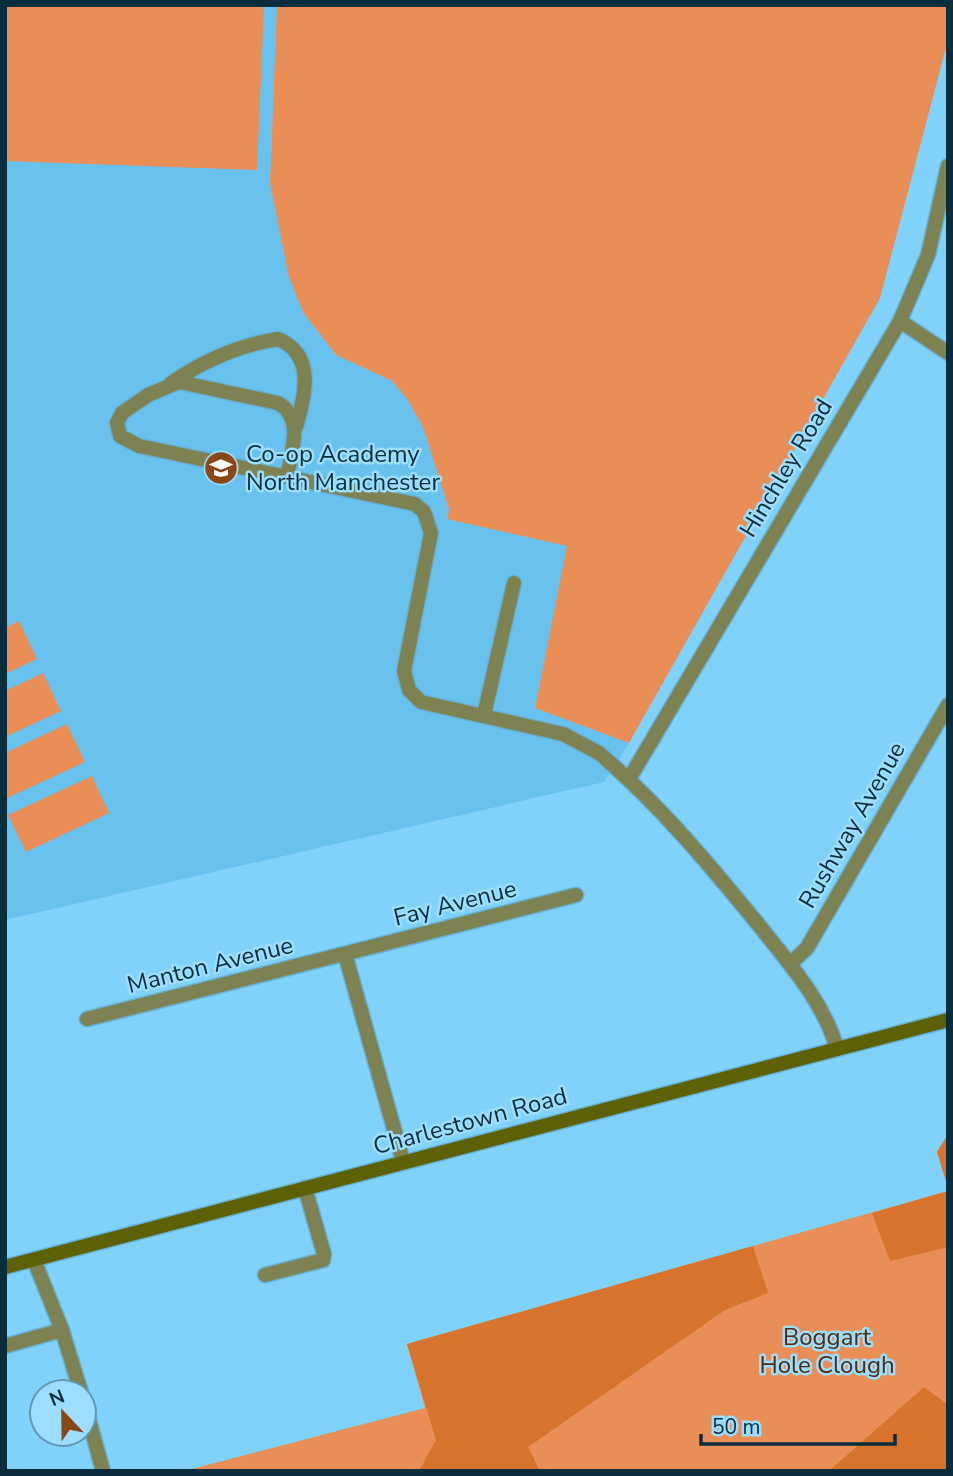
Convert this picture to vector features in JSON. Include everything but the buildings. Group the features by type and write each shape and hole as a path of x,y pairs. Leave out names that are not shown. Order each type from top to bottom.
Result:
{"street":[{"name":"Hinchley Road","path":"629,779 900,321 928,254 948,166"},
{"path":"900,321 948,353"},
{"path":"287,477 295,428 305,396 303,366 296,350 278,339 197,365 122,412 117,423 120,436 139,446 415,504 424,512 431,534 404,671 406,681 421,702 563,734 599,753 629,779 711,866 790,964 830,1024 837,1049"},
{"path":"167,386 179,382 195,384 278,403 287,408 295,428"},
{"path":"484,715 514,583"},
{"name":"Rushway Avenue","path":"790,964 807,948 948,705"},
{"name":"Fay Avenue","path":"345,954 576,895"},
{"path":"345,954 402,1161"},
{"name":"Manton Avenue","path":"87,1019 345,954"},
{"name":"Charlestown Road","path":"5,1267 948,1020"},
{"path":"265,1275 323,1260 324,1254 305,1188"},
{"path":"34,1260 62,1330 77,1378"},
{"path":"5,1346 62,1330"},
{"path":"97,1448 103,1471"}],"shaded area":[{"name":"Co-op Academy North Manchester","path":"5,5 277,5 270,183 303,312 336,355 392,381 407,399 423,427 449,509 447,519 568,546 535,708 629,743 604,782 5,920"},
{"path":"948,1134 948,1188 937,1152"},
{"path":"948,1191 948,1247 890,1261 872,1213"},
{"path":"753,1246 768,1293 725,1310 528,1447 540,1471 419,1471 436,1440 407,1344"},
{"path":"924,1387 948,1405 948,1471 829,1471"}],"green space":[{"path":"5,5 264,5 257,170 5,161"},
{"path":"277,5 948,5 948,40 880,298 629,743 535,708 567,546 447,519 449,509 423,427 407,399 392,381 336,355 303,312 289,277 270,183"},
{"path":"19,621 37,659 5,674 5,628"},
{"path":"43,673 61,711 5,737 5,691"},
{"path":"67,724 85,762 5,799 5,753"},
{"path":"92,776 109,813 26,852 8,815"},
{"name":"Boggart Hole Clough","path":"948,1191 948,1471 184,1471 425,1408 407,1344"}],"place":[{"name":"Co-op Academy North Manchester","path":"221,468"}]}
